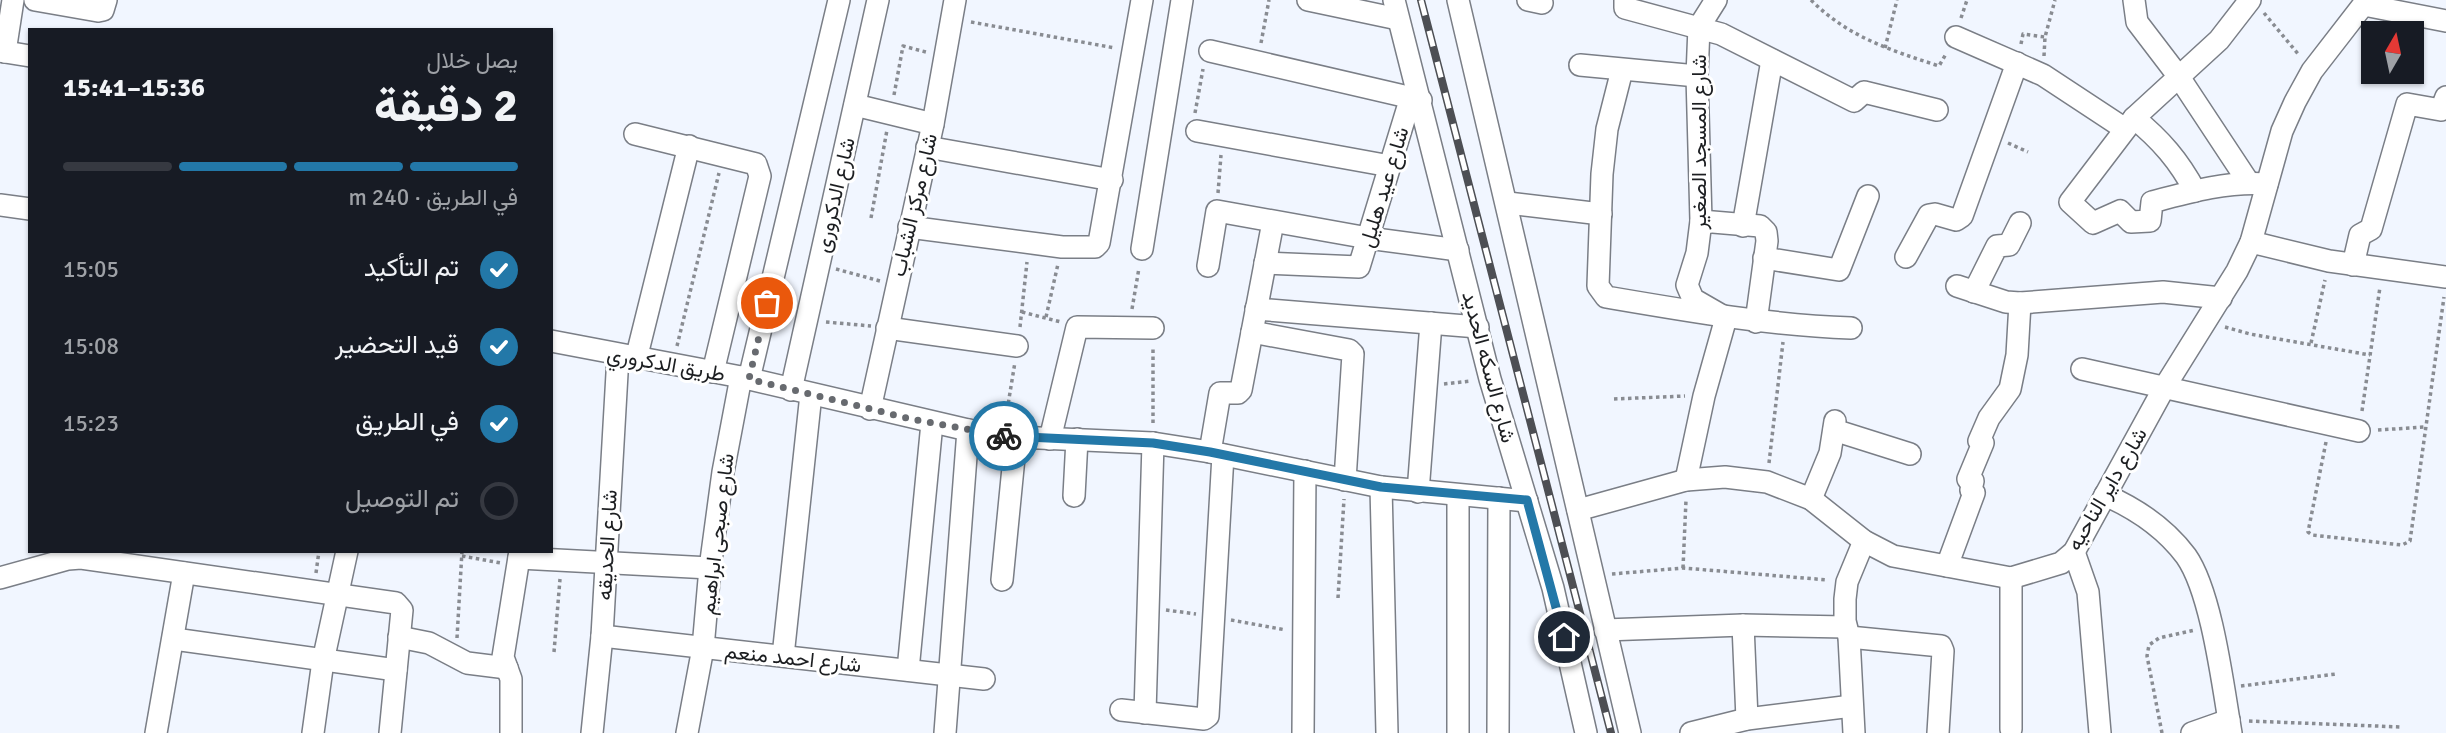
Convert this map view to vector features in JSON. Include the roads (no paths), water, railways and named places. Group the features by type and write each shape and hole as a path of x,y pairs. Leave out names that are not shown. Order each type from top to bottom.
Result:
{"street":[{"path":"13,0 2,52 28,56"},
{"path":"35,0 98,11 103,10 106,0"},
{"name":"شارع صبحى ابراهيم","path":"687,733 703,648 723,472 839,0"},
{"name":"شارع الدكرورى","path":"783,656 806,320 878,0"},
{"path":"909,227 1062,247 1090,249 1099,243 1142,0"},
{"path":"1142,249 1182,0"},
{"path":"1307,0 1396,9"},
{"path":"1458,0 1508,203 1630,733"},
{"path":"1625,0 1625,8 1721,34 1854,101 1864,92 1937,110"},
{"path":"1699,27 1716,0"},
{"path":"2134,0 2137,22 2258,184"},
{"path":"2365,2 2446,21"},
{"name":"شارع داير الناحيه","path":"1578,510 1686,480 1725,477 1766,482 1811,499 1864,541 1894,556 2011,578 2062,562 2074,552 2164,388 2221,299 2251,242 2258,184 2282,131 2312,71 2365,2"},
{"path":"2256,5 2130,124 2071,197 2071,204 2093,223 2120,211 2133,223 2151,220 2152,202 2195,191 2258,184"},
{"name":"شارع مركز الشباب","path":"870,409 895,285 933,124 954,9"},
{"name":"شارع السكه الحديد","path":"1396,9 1416,99 1490,379 1553,588 1586,733"},
{"name":"شارع المسجد الصغير","path":"1699,27 1697,76 1701,221 1697,253 1688,278 1689,292 1693,299 1726,318"},
{"path":"1956,37 2043,75 2159,138 2180,163 2195,191"},
{"path":"828,50 865,60"},
{"path":"1210,51 1416,99"},
{"path":"1743,226 1772,60"},
{"path":"1906,257 1929,215 1956,220 1962,216 2017,63"},
{"path":"1580,65 1697,76"},
{"path":"1622,70 1606,129 1598,286 1606,297 1785,326 1851,328"},
{"path":"2353,265 2360,235 2371,229 2407,104 2441,110 2446,97"},
{"name":"شارع عيد هليل","path":"1265,263 1357,267 1390,166 1416,99"},
{"path":"855,105 933,124"},
{"path":"1197,131 1390,166"},
{"path":"635,134 756,164 760,176 713,372"},
{"name":"شارع الحديقه","path":"592,733 627,357 689,146"},
{"path":"928,147 1112,180"},
{"path":"1764,258 1839,270 1868,196"},
{"path":"1508,203 1601,214"},
{"path":"0,205 28,209"},
{"path":"1208,266 1217,211 1368,238 1458,250"},
{"path":"1701,221 1760,226 1766,232 1756,322"},
{"path":"1121,710 1204,719 1208,716 1215,617 1220,393 1241,391 1273,222"},
{"path":"2021,223 2008,245 1997,246 1965,289 2020,303 2163,292 2221,299"},
{"path":"2251,242 2329,261 2382,269 2445,286"},
{"path":"1947,566 1974,492 1971,491 1973,481 1968,478 1983,443 1978,441 1989,418 2010,389 2017,355 2020,303"},
{"path":"1256,309 1478,327"},
{"path":"1686,480 1704,396 1726,318"},
{"path":"1418,492 1431,323"},
{"path":"1050,439 1077,327 1153,328"},
{"path":"887,328 1017,346"},
{"path":"1252,332 1349,350 1353,354 1345,480"},
{"name":"طريق الدكروري","path":"553,341 745,378 968,430 1050,439 1153,443 1217,453 1381,487 1458,496 1527,500"},
{"path":"2082,369 2359,431"},
{"path":"908,670 932,423"},
{"path":"1811,499 1830,453 1835,425 1910,454"},
{"path":"945,733 968,430"},
{"path":"1002,580 1010,436"},
{"path":"1074,496 1077,439"},
{"path":"1145,713 1146,607 1153,443"},
{"path":"1303,733 1305,471"},
{"path":"1381,487 1387,733"},
{"path":"2105,495 2146,517 2167,533 2188,559 2211,626 2225,688 2230,727 2192,733"},
{"path":"1458,496 1458,733"},
{"path":"1497,733 1499,498"},
{"path":"1854,733 1848,632 1844,612 1847,582 1864,541"},
{"path":"2074,552 2088,592 2100,733"},
{"path":"313,733 323,660 347,553"},
{"path":"0,578 68,559 81,558 396,603 402,610 390,733"},
{"path":"511,733 511,679 503,657 519,558 710,568"},
{"path":"156,733 184,573"},
{"path":"2011,578 2011,729"},
{"path":"1605,630 1743,625 1848,632 1938,645 1943,651 1938,733"},
{"path":"1743,625 1747,719"},
{"name":"شارع احمد منعم","path":"602,636 984,679"},
{"path":"399,637 429,643 456,658 486,667 508,668"},
{"path":"174,639 396,670"},
{"path":"1691,733 1747,719 1852,706"}],"railway":[{"path":"1421,0 1611,733"}]}
